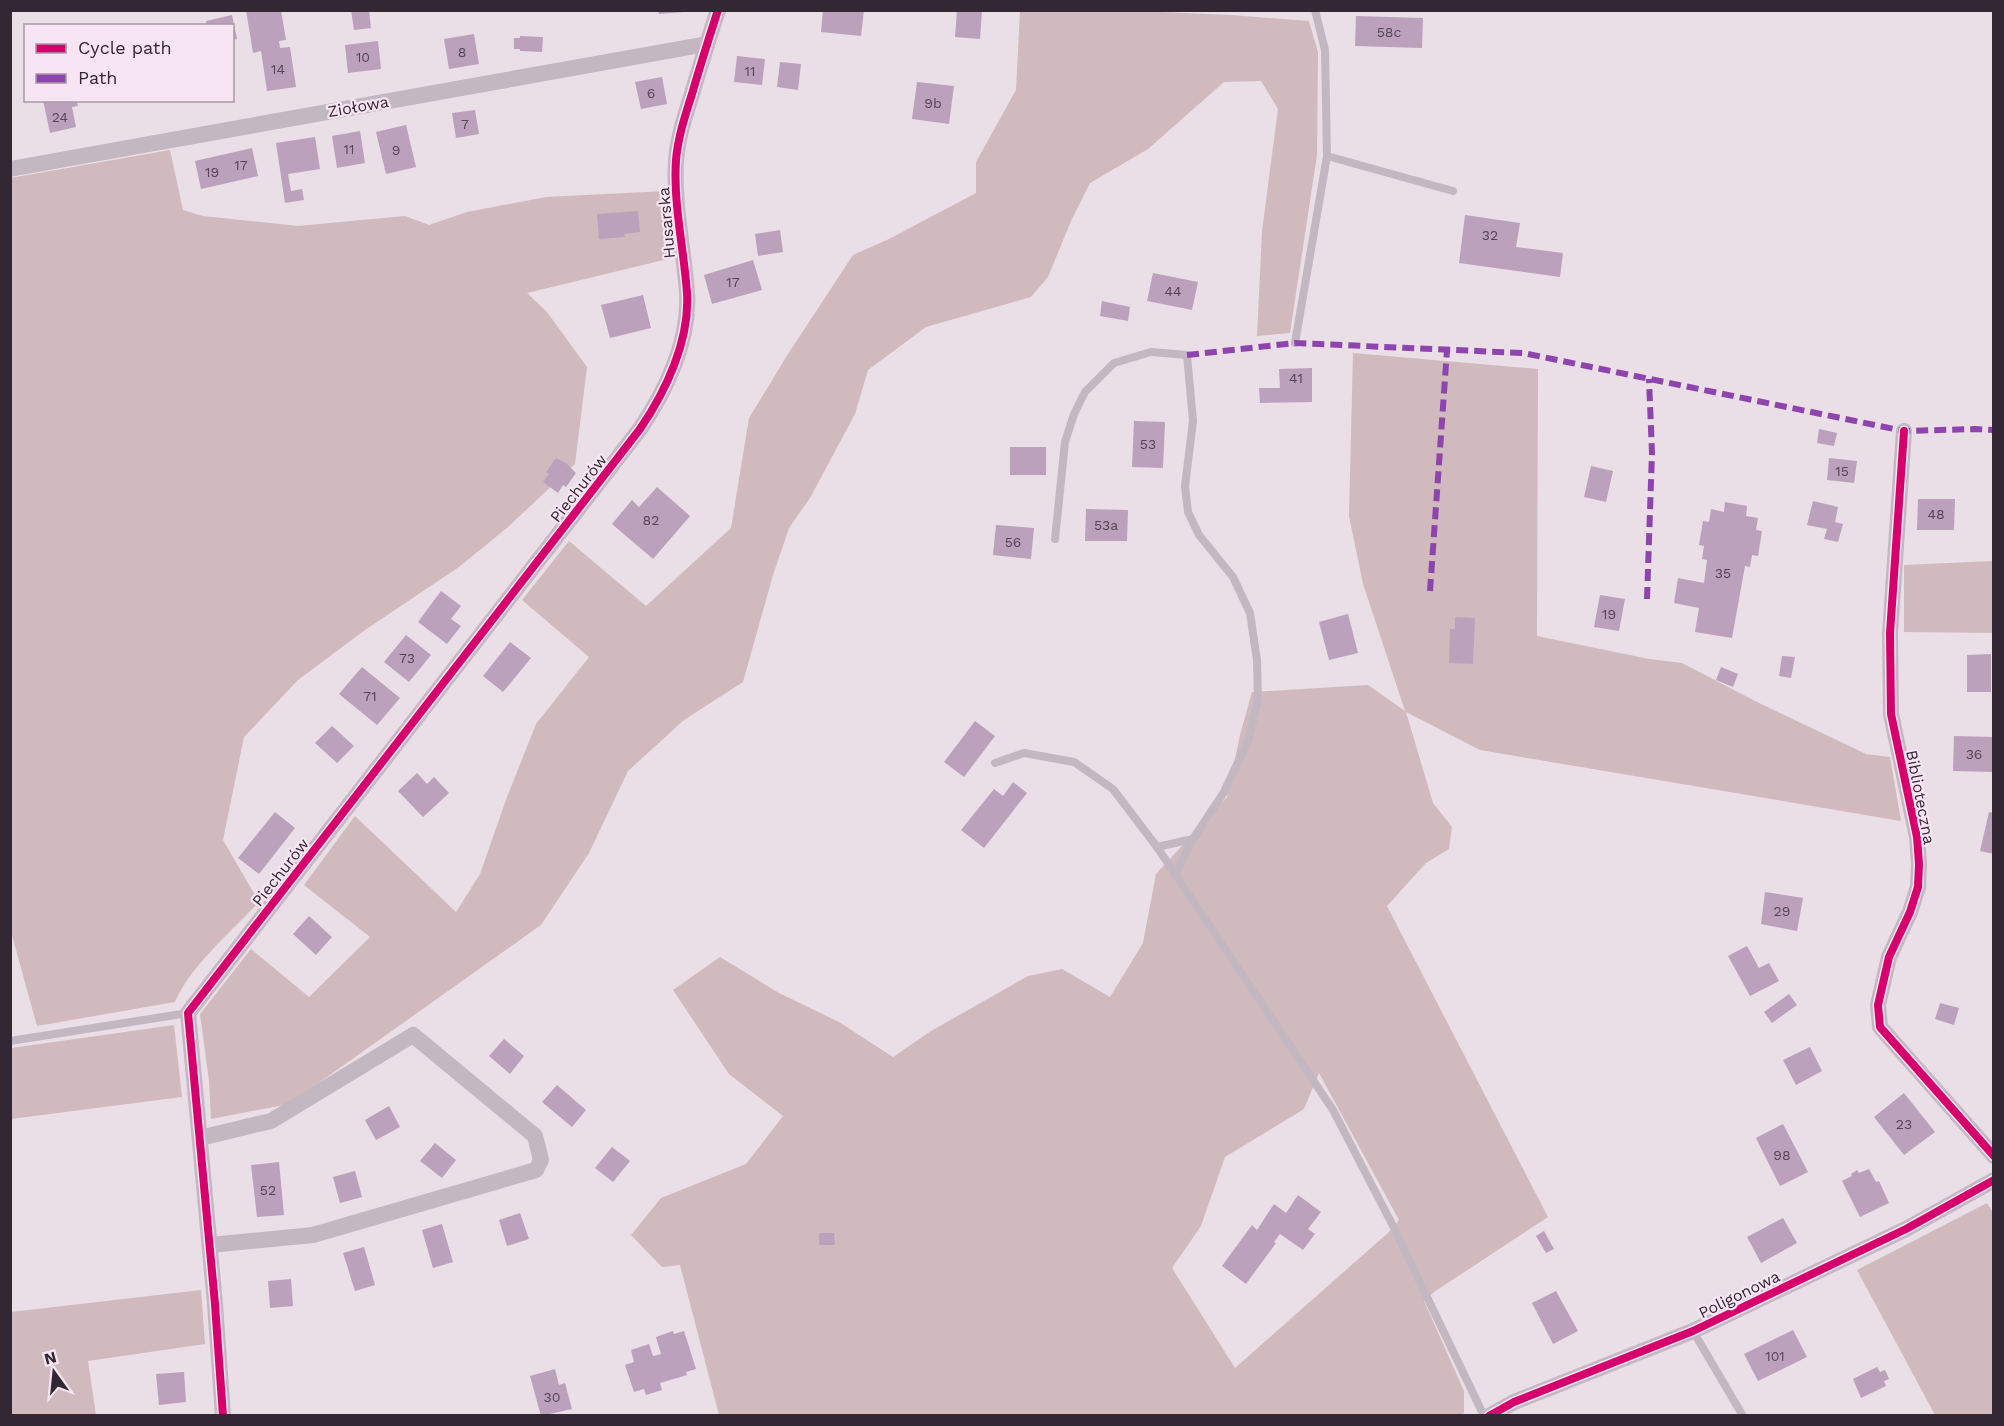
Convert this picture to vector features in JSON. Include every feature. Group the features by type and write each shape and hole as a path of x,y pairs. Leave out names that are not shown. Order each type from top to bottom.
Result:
{"street":[{"name":"Husarska","path":"640,429 654,410 665,387 684,331 687,293 676,184 676,161 682,126 718,10"},
{"name":"Ziołowa","path":"10,169 707,44"},
{"name":"Piechurów","path":"188,1013 640,429"},
{"name":"Biblioteczna","path":"1904,431 1890,633 1891,714 1917,837 1919,864 1918,887 1910,912 1888,957 1878,1005 1880,1027 1994,1155"},
{"path":"188,1013 210,1245 223,1416"},
{"path":"200,1138 271,1121 413,1035 534,1136 541,1160 536,1170 313,1235 210,1245"},
{"name":"Poligonowa","path":"1489,1416 1514,1402 1693,1331 1906,1229 1994,1180"}],"lane":[{"path":"1295,343 1327,156 1325,51 1315,10"},
{"path":"1327,156 1453,191"},
{"path":"1054,539 1065,442 1074,414 1085,392 1114,363 1151,352 1187,355 1193,421 1185,486 1188,512 1199,535 1233,577 1250,613 1257,660 1258,700 1248,741 1224,792 1193,839 1175,875"},
{"path":"995,764 1024,753 1074,762 1113,789 1157,848 1333,1110 1393,1226 1484,1416"},
{"path":"1157,848 1193,839"},
{"path":"10,1041 188,1013"},
{"path":"1693,1331 1743,1416"}],"shaded area":[{"path":"1115,10 1309,21 1318,52 1317,155 1290,333 1257,336 1262,231 1278,109 1261,81 1224,82 1148,149 1090,183 1071,221 1048,277 1031,297 926,327 868,370 855,414 810,498 789,528 773,575 743,682 684,720 628,771 589,853 541,925 289,1104 211,1119 209,1081 200,1014 251,949 309,997 370,937 304,885 355,816 456,912 480,874 536,724 589,657 522,600 569,541 646,606 731,528 749,418 853,255 889,239 976,193 976,162 1016,90 1020,11"},
{"path":"170,150 183,210 203,216 298,226 405,216 429,225 467,212 546,197 666,191 672,258 527,293 547,312 587,367 575,464 508,527 459,567 365,630 298,680 244,737 223,840 259,902 201,962 175,1002 37,1026 10,928 10,178"},
{"path":"1353,353 1538,369 1537,636 1649,659 1682,663 1866,754 1890,757 1901,821 1480,750 1406,712 1433,803 1452,827 1449,849 1426,863 1387,906 1548,1217 1434,1292 1424,1301 1464,1391 1464,1413 1461,1415 719,1415 680,1265 662,1267 631,1235 661,1198 746,1164 783,1116 729,1074 673,990 720,957 779,993 839,1022 893,1057 931,1031 1028,976 1062,969 1110,997 1143,943 1156,874 1227,797 1252,692 1368,685 1405,711 1363,584 1349,516","holes":["1319,1073 1399,1220 1389,1232 1235,1368 1172,1268 1201,1226 1225,1157 1304,1109"]},
{"path":"1993,561 1993,633 1904,632 1904,565"},
{"path":"174,1025 182,1097 11,1119 11,1048"},
{"path":"1987,1203 1994,1214 1993,1415 1935,1415 1857,1270"},
{"path":"201,1290 205,1344 88,1361 96,1415 11,1415 11,1312"}],"building":[{"path":"246,10 281,10 286,40 279,41 280,48 290,47 296,87 267,91 261,51 253,53"},
{"path":"351,10 369,10 371,28 354,30"},
{"path":"658,10 684,10 684,12 659,14"},
{"path":"823,10 864,10 861,36 821,32"},
{"path":"957,10 982,10 980,39 955,37"},
{"path":"232,15 234,24 207,24 206,21"},
{"path":"1356,16 1423,18 1422,48 1355,46"},
{"path":"474,34 479,64 449,69 444,39"},
{"path":"520,36 543,37 542,52 514,49 514,38 520,38"},
{"path":"378,41 381,69 348,73 345,45"},
{"path":"737,56 765,59 762,85 734,82"},
{"path":"780,62 801,64 798,90 777,87"},
{"path":"662,77 667,104 641,109 635,82"},
{"path":"917,82 954,86 949,124 912,119"},
{"path":"43,102 77,102 78,106 72,107 76,127 50,133"},
{"path":"475,110 479,134 456,138 452,113"},
{"path":"406,125 416,167 386,174 376,132"},
{"path":"360,131 365,163 337,168 332,136"},
{"path":"315,137 320,169 288,174 291,191 302,189 304,200 285,203 276,143"},
{"path":"252,148 258,176 201,189 195,161"},
{"path":"638,211 640,232 624,234 625,237 599,239 597,214"},
{"path":"1465,215 1520,223 1516,247 1563,253 1560,277 1459,263"},
{"path":"780,230 783,252 758,256 755,234"},
{"path":"753,260 762,290 712,304 704,275"},
{"path":"1153,273 1198,282 1192,310 1147,301"},
{"path":"643,295 651,328 610,338 601,305"},
{"path":"1102,301 1130,307 1128,321 1100,316"},
{"path":"1312,368 1312,402 1260,403 1259,388 1280,388 1279,369"},
{"path":"1134,421 1165,422 1163,468 1132,467"},
{"path":"1819,429 1837,433 1834,446 1817,443"},
{"path":"1010,447 1046,447 1046,475 1010,475"},
{"path":"556,458 566,463 576,473 566,487 563,485 558,493 543,482 549,474 546,472"},
{"path":"1829,458 1857,461 1854,483 1827,480"},
{"path":"1591,466 1613,471 1606,502 1584,497"},
{"path":"657,487 690,516 653,559 612,524 632,500 639,507"},
{"path":"1918,499 1955,499 1954,530 1917,530"},
{"path":"1813,501 1838,507 1835,522 1843,524 1838,542 1824,539 1827,529 1807,525"},
{"path":"1725,502 1747,506 1746,516 1758,518 1756,530 1762,531 1758,556 1752,555 1750,567 1745,566 1732,638 1695,632 1699,608 1674,603 1678,578 1704,583 1707,560 1702,559 1704,546 1699,545 1703,521 1709,522 1711,509 1724,512"},
{"path":"1086,509 1128,510 1127,541 1085,541"},
{"path":"996,525 1034,528 1031,559 993,555"},
{"path":"441,591 461,606 451,619 461,626 447,644 418,622"},
{"path":"1600,595 1625,599 1619,631 1594,627"},
{"path":"1348,614 1358,653 1329,660 1319,622"},
{"path":"1455,617 1475,618 1473,664 1449,663 1450,629 1455,629"},
{"path":"406,635 431,655 409,682 384,662"},
{"path":"510,642 531,658 503,692 483,676"},
{"path":"1991,654 1991,692 1967,692 1967,655"},
{"path":"1782,656 1795,657 1791,678 1779,676"},
{"path":"362,667 400,698 377,725 339,694"},
{"path":"1721,667 1738,674 1733,687 1716,680"},
{"path":"975,721 995,736 964,777 944,762"},
{"path":"332,726 354,746 337,763 315,743"},
{"path":"1954,736 1994,737 1994,772 1953,771"},
{"path":"417,773 427,784 434,777 449,793 423,817 398,791"},
{"path":"1013,782 1027,793 984,848 961,830 994,789 1003,796"},
{"path":"275,812 295,828 259,874 238,858"},
{"path":"1989,812 1994,813 1994,854 1980,851"},
{"path":"1765,892 1803,898 1797,931 1761,924"},
{"path":"309,916 332,937 316,955 293,934"},
{"path":"1747,946 1759,968 1769,963 1779,981 1750,996 1728,956"},
{"path":"1789,994 1797,1005 1772,1023 1764,1012"},
{"path":"1940,1003 1959,1008 1954,1025 1935,1019"},
{"path":"504,1039 524,1056 510,1074 489,1056"},
{"path":"1810,1047 1822,1071 1796,1085 1783,1060"},
{"path":"557,1085 586,1110 572,1127 542,1102"},
{"path":"1904,1093 1935,1132 1904,1155 1874,1117"},
{"path":"389,1106 400,1127 376,1140 365,1120"},
{"path":"1783,1124 1808,1172 1780,1186 1756,1138"},
{"path":"435,1143 456,1160 442,1178 420,1161"},
{"path":"612,1147 630,1161 613,1182 595,1168"},
{"path":"279,1162 284,1215 257,1217 251,1165"},
{"path":"1869,1169 1876,1182 1879,1181 1889,1203 1860,1217 1842,1181 1852,1176 1851,1174 1857,1170 1859,1173"},
{"path":"355,1171 362,1197 340,1203 333,1177"},
{"path":"1298,1195 1321,1212 1308,1229 1315,1234 1303,1250 1280,1234 1246,1284 1222,1266 1252,1225 1257,1230 1274,1204 1286,1213"},
{"path":"520,1213 529,1239 507,1246 499,1220"},
{"path":"1783,1218 1797,1243 1761,1263 1747,1237"},
{"path":"442,1224 453,1262 433,1268 422,1230"},
{"path":"1544,1231 1554,1249 1546,1253 1536,1236"},
{"path":"819,1233 834,1233 835,1245 819,1245"},
{"path":"364,1247 375,1285 355,1291 343,1253"},
{"path":"291,1279 293,1306 270,1308 268,1281"},
{"path":"1556,1291 1578,1331 1553,1344 1532,1303"},
{"path":"1793,1330 1807,1357 1758,1381 1744,1354"},
{"path":"673,1331 674,1334 684,1331 696,1369 686,1372 687,1375 660,1383 662,1390 646,1395 644,1389 634,1392 625,1365 634,1362 631,1350 649,1344 653,1356 661,1354 656,1337"},
{"path":"1877,1367 1880,1372 1885,1370 1889,1379 1884,1381 1886,1386 1861,1398 1853,1379"},
{"path":"555,1369 559,1385 565,1383 572,1409 541,1416 530,1376"},
{"path":"184,1372 186,1402 159,1405 156,1374"}],"marked path":[{"path":"1187,355 1295,343 1523,353 1904,431 1994,430"},
{"path":"1430,591 1447,350"},
{"path":"1647,599 1652,453 1649,379"}],"cycle path":[{"path":"223,1416 188,1013 640,429 659,398 680,347 687,311 686,276 676,193 677,151 684,118 718,10"},
{"path":"1904,431 1890,633 1891,714 1917,837 1919,864 1918,887 1910,912 1889,957 1878,1005 1880,1027 1994,1156"},
{"path":"1489,1416 1514,1402 1693,1331 1906,1229 1994,1180"}]}
